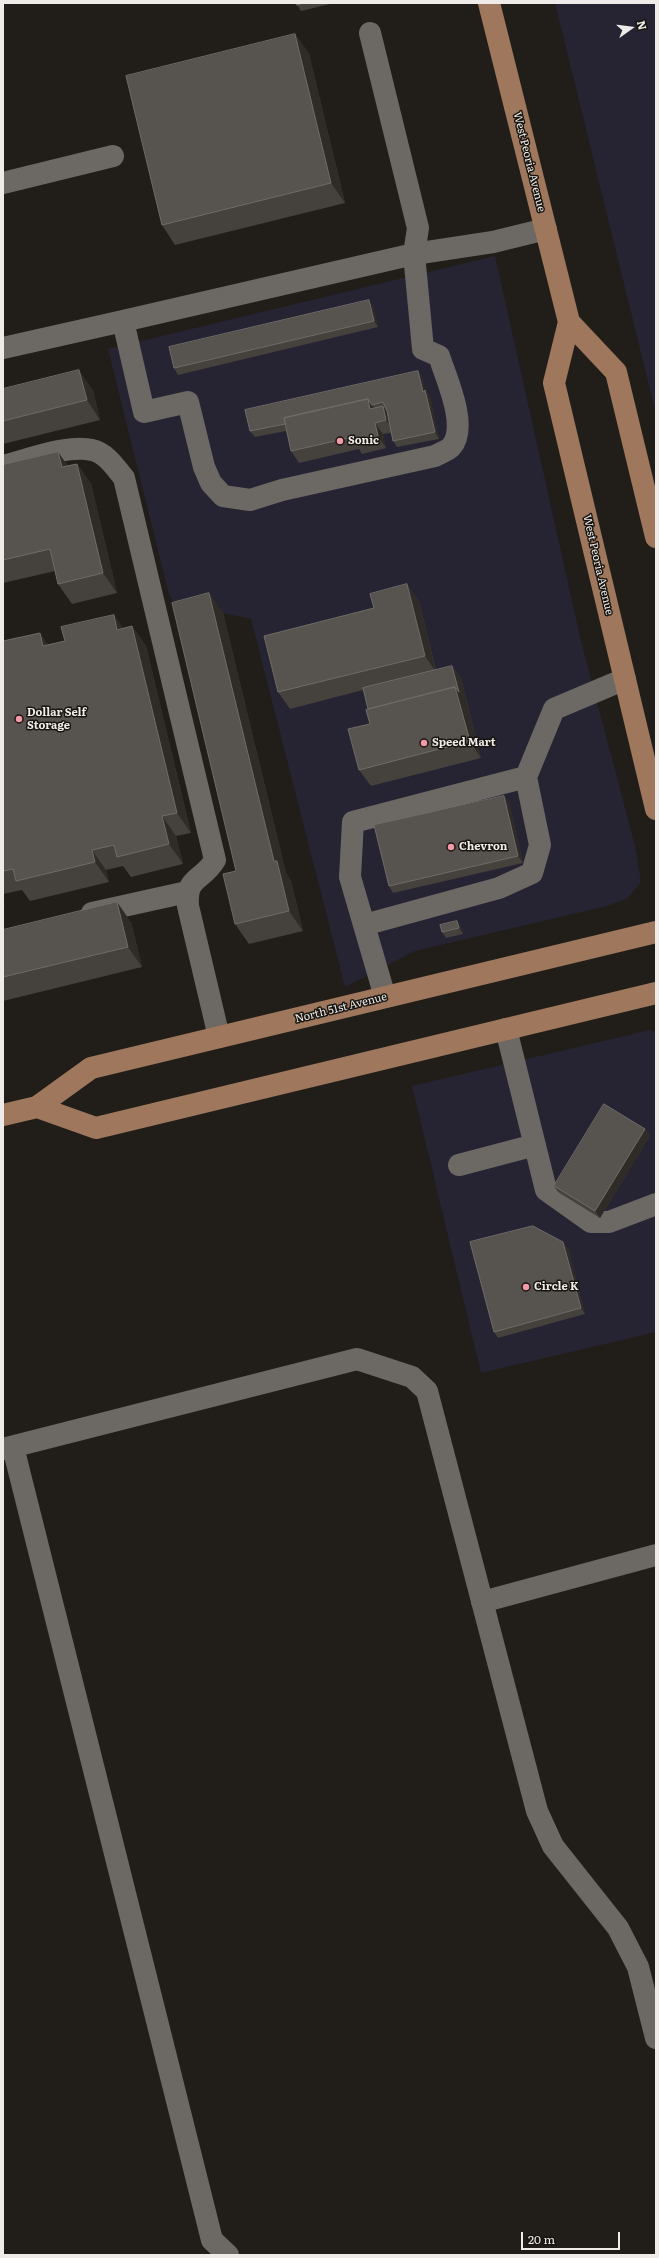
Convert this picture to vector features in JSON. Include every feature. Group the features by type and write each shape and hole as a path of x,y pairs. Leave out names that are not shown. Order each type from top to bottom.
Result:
{"main road":[{"name":"West Peoria Avenue","path":"489,3 569,322 554,383 656,809"},
{"name":"West Peoria Avenue","path":"569,322 616,372 656,537"},
{"name":"North 51st Avenue","path":"3,1115 37,1107 91,1068 656,932"},
{"path":"37,1107 96,1128 656,993"}],"street":[{"path":"123,321 144,412 188,402 204,467 211,483 223,496 250,500 282,490 435,456 452,446 458,431 459,416 439,356 423,349 414,254 418,228 370,33"},
{"path":"3,183 113,156"},
{"path":"3,348 414,254 494,242 546,229"},
{"path":"3,466 69,449 92,450 110,461 124,478 215,860 207,872 194,880 187,892 188,906 219,1037"},
{"path":"364,925 500,888 532,873 540,845 526,777 554,709 625,679"},
{"path":"385,997 350,877 353,822 526,777"},
{"path":"72,918 187,892"},
{"path":"506,1030 546,1190 591,1222 609,1222 656,1204"},
{"path":"459,1165 535,1145"},
{"path":"228,2255 212,2240 8,1448 357,1358 412,1376 427,1391 537,1811 553,1846 618,1928 638,1967 656,2038"},
{"path":"482,1602 656,1555"}],"shaded area":[{"path":"555,3 656,3 656,414"},
{"path":"495,256 581,641 635,846 641,882 628,898 607,906 415,951 345,987 251,619 223,613 186,622 169,595 108,349"},
{"path":"650,1030 656,1032 656,1332 481,1373 412,1086"}],"building":[{"path":"295,34 331,183 162,225 126,76"},
{"path":"369,300 374,321 174,368 169,347"},
{"path":"79,370 87,400 3,421 3,389"},
{"path":"418,371 423,392 425,390 435,432 393,441 387,411 383,402 372,405 368,399 284,418 285,424 250,431 245,410"},
{"path":"368,399 370,409 383,406 386,420 375,423 378,436 354,442 353,437 291,451 284,418"},
{"path":"58,452 62,467 77,464 103,573 58,584 50,549 3,560 3,465"},
{"path":"407,584 425,656 278,692 264,636 374,608 370,594"},
{"path":"209,593 274,861 277,861 289,911 235,924 223,874 236,871 172,603"},
{"path":"114,615 117,630 132,626 177,813 162,816 169,844 117,857 114,845 92,850 95,862 16,881 13,869 3,871 3,641 40,633 43,646 65,641 61,627"},
{"path":"452,666 459,692 455,687 368,709 363,688"},
{"name":"Speed Mart","path":"455,687 470,741 359,770 348,729 370,724 366,710"},
{"name":"Chevron","path":"504,796 518,856 389,886 374,825"},
{"path":"117,902 128,947 3,977 3,930"},
{"path":"457,921 459,928 442,932 440,925"},
{"path":"604,1104 645,1129 595,1211 554,1186"},
{"name":"Circle K","path":"533,1226 563,1242 581,1308 494,1332 470,1242"}],"place":[{"name":"Sonic","path":"340,441"},
{"name":"Dollar Self Storage","path":"19,719"},
{"name":"Speed Mart","path":"424,743"},
{"name":"Chevron","path":"451,847"},
{"name":"Circle K","path":"526,1287"}]}
